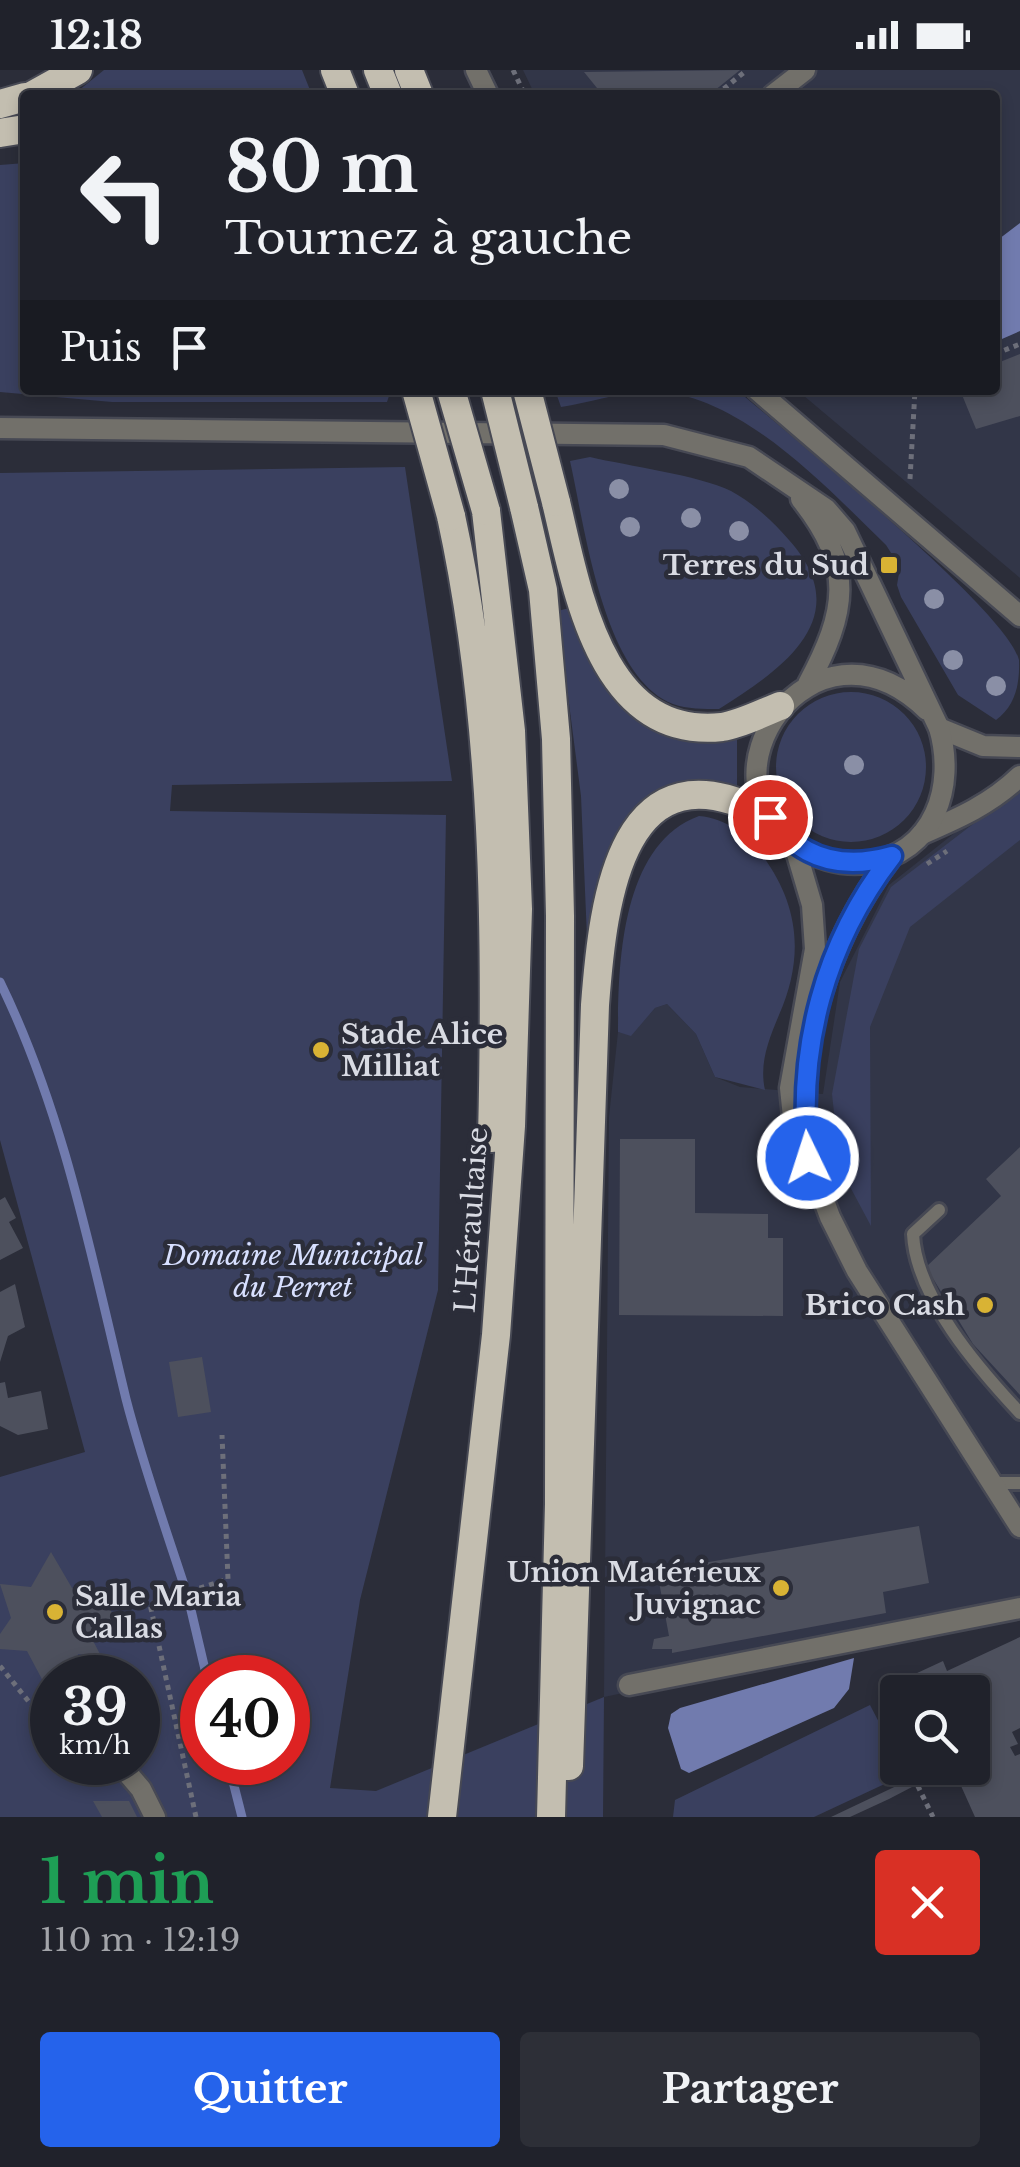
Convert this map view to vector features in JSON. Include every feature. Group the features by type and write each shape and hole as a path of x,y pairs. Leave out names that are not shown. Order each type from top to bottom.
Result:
{"highway":[{"path":"45,90 78,70"},
{"path":"417,395 452,516 468,594 481,713 491,903 492,1122 483,1479"},
{"name":"L'Héraultaise","path":"442,1817 483,1479 511,1126 518,909 511,731 486,511 453,395"},
{"path":"496,395 545,609 556,739 560,916 559,1504 551,1817"},
{"path":"528,395 580,602 596,644 619,684 646,711 700,728 726,726 780,706"},
{"path":"566,1817 595,1005 608,886 643,822 668,802 697,793 732,796 770,817"}],"street":[{"path":"779,90 805,70"},
{"path":"763,395 1020,616"},
{"path":"0,415 40,430"},
{"path":"0,428 664,434 748,457 826,509 846,531 927,710 939,728 947,755 947,783 938,810 922,834"},
{"path":"786,481 833,549 842,583 838,620 808,684"},
{"path":"927,710 898,686 862,674 834,675 808,684 780,706 764,732 757,760 759,789 770,817 794,844 810,892 816,950 790,1088 793,1117 830,1217 865,1286 1020,1527"},
{"path":"939,728 983,746 1020,747"},
{"path":"808,1158 806,1066 825,977 862,897 892,856 922,834 1000,796 1020,776"},
{"path":"794,844 842,864 892,856"},
{"path":"629,1685 1020,1608"},
{"path":"137,1785 156,1817"}],"lane":[{"path":"939,1210 914,1234 915,1264 975,1365 1020,1413"},
{"path":"992,1483 1020,1483"}],"path":[{"path":"722,90 748,70"},
{"path":"910,479 915,395"},
{"path":"920,869 948,850"},
{"path":"196,1817 150,1604 228,1579 222,1435"},
{"path":"0,1666 30,1703"},
{"path":"917,1785 933,1817"}],"shaded area":[{"path":"523,70 1020,70 1020,578 803,395 1000,395 1000,90 533,90"},
{"path":"1020,223 1020,331 1000,340 1000,238"},
{"path":"1020,781 1020,1609 604,1697 609,1117 618,1032 631,1035 655,1008 667,1004 696,1034 715,1077 740,1087 823,1094 840,982 889,885"},
{"path":"854,1658 849,1689 834,1708 689,1773 681,1769 668,1728 671,1714 680,1708"}],"green space":[{"path":"104,70 302,70 310,90 79,90"},
{"path":"20,163 20,394 0,392 0,165"},
{"path":"34,395 389,395 387,402 112,402"},
{"path":"557,395 619,395 561,407"},
{"path":"682,395 743,395 938,564 977,603 1006,636 1019,660 1012,701 996,720 958,695 901,597 897,585 900,567 886,545 777,445 713,406"},
{"path":"590,457 682,476 731,491 776,526 808,568 816,593 814,617 804,638 767,677 719,709 673,704 649,689 629,664 601,597 570,461"},
{"name":"Domaine Municipal du Perret","path":"405,467 452,781 172,785 170,811 446,815 438,1290 360,1600 330,1788 376,1791 604,1697 603,1817 0,1817 0,1477 85,1452 0,1140 0,473"},
{"path":"570,608 593,662 630,709 678,738 707,742 737,738 737,788 709,780 681,784 642,809 612,845 597,887 588,961 581,796 557,611"},
{"path":"851,692 880,698 904,714 920,738 926,767 920,796 904,820 880,836 851,842 822,836 798,820 782,796 776,767 782,738 798,714 822,698"},
{"path":"1020,788 1020,840 910,927 870,1027 871,1226 840,1168 832,1094 859,949 891,887"},
{"path":"699,816 727,824 750,841 775,874 791,913 795,953 787,994 766,1051 765,1090 715,1077 696,1034 667,1004 655,1008 631,1036 618,1032 623,940 640,878 654,852 673,830"},
{"path":"870,1705 880,1724 882,1785 814,1817 673,1817 675,1800"}],"building":[{"path":"740,70 715,90 596,90 584,72"},
{"path":"1020,354 1020,416 976,429 962,395 1000,395 1000,362"},
{"path":"620,1139 695,1139 695,1213 768,1214 768,1238 783,1238 783,1316 619,1315"},
{"name":"Brico Cash","path":"1020,1147 1020,1395 973,1344 926,1267 1001,1196 986,1179"},
{"path":"5,1197 16,1218 9,1222 23,1248 0,1260 0,1200"},
{"path":"15,1284 25,1327 8,1336 0,1362 0,1292"},
{"path":"202,1357 211,1412 178,1417 169,1362"},
{"path":"5,1382 8,1398 41,1391 48,1429 18,1435 0,1426 0,1383"},
{"name":"Union Matérieux Juvignac","path":"919,1526 929,1583 883,1592 886,1613 672,1653 672,1649 652,1649 654,1639 669,1636 657,1571"},
{"name":"Salle Maria Callas","path":"51,1552 72,1588 86,1590 94,1606 107,1603 116,1621 90,1635 100,1655 30,1657 27,1651 0,1649 0,1634 11,1618 0,1584 31,1587"},
{"path":"1020,1637 1020,1728 1012,1732 1018,1744 1010,1747 1015,1756 1020,1754 1020,1817 975,1817 961,1785 990,1785 990,1675 915,1674 943,1661 947,1671"},
{"path":"898,1785 912,1787 850,1817 831,1817"},
{"path":"93,1801 129,1801 137,1817 102,1817"}],"waterway":[{"path":"0,982 59,1135 132,1422 183,1582"},
{"path":"191,1610 202,1655"},
{"path":"234,1785 242,1817"}],"place":[{"name":"Terres du Sud","path":"889,565"},
{"name":"Stade Alice Milliat","path":"321,1050"},
{"name":"Brico Cash","path":"985,1305"},
{"name":"Union Matérieux Juvignac","path":"781,1588"},
{"name":"Salle Maria Callas","path":"55,1612"}],"route":[{"path":"770,817 794,844 816,857 842,864 868,863 892,856 862,897 825,977 806,1066 804,1117 808,1158"}]}
